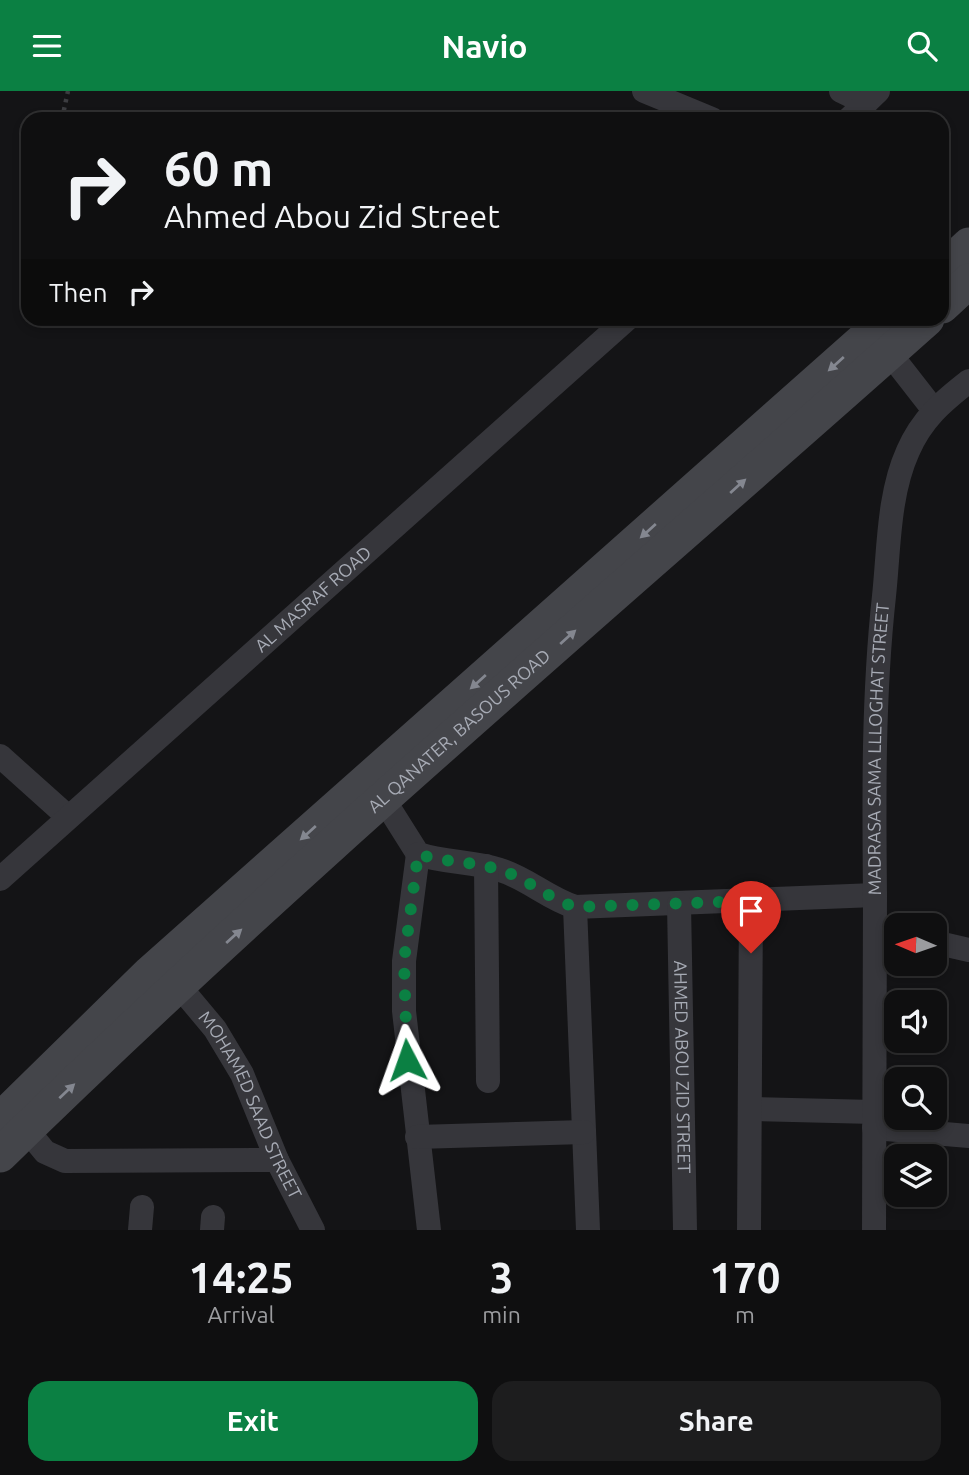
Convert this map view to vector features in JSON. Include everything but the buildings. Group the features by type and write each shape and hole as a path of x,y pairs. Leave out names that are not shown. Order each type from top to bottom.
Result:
{"main road":[{"path":"949,264 969,245"},
{"path":"949,300 969,281"},
{"name":"AL QANATER, BASOUS ROAD","path":"0,1155 13,1125 150,973 883,334 907,326"},
{"name":"AL QANATER, BASOUS ROAD","path":"13,1125 179,986 384,800 883,334"}],"street":[{"path":"644,91 695,112"},
{"path":"841,91 864,104"},
{"name":"AL MASRAF ROAD","path":"0,879 67,816 619,326"},
{"path":"883,334 933,409"},
{"name":"MADRASA SAMA LLLOGHAT STREET","path":"884,928 874,895 874,745 891,526 906,453 921,424 933,409 969,381"},
{"path":"0,756 67,816"},
{"path":"384,800 418,854 403,983 407,1060 429,1230"},
{"path":"418,854 486,866 522,877 558,901 575,907 874,895"},
{"path":"486,866 488,1081"},
{"path":"748,1230 751,901"},
{"name":"AHMED ABOU ZID STREET","path":"679,904 685,1230"},
{"path":"575,907 588,1230"},
{"path":"947,945 969,950"},
{"name":"MADRASA SAMA LLLOGHAT STREET","path":"874,1230 874,1120 884,948"},
{"name":"MOHAMED SAAD STREET","path":"179,986 215,1029 236,1062 277,1160 313,1230"},
{"path":"750,1108 874,1120 969,1136"},
{"path":"13,1125 45,1152 65,1161 277,1160"},
{"path":"417,1137 584,1132"}],"path":[{"path":"64,112 68,91"}],"route":[{"path":"407,1060 404,961 418,854 499,869 522,877 558,901 575,907 751,901 751,953"}]}
